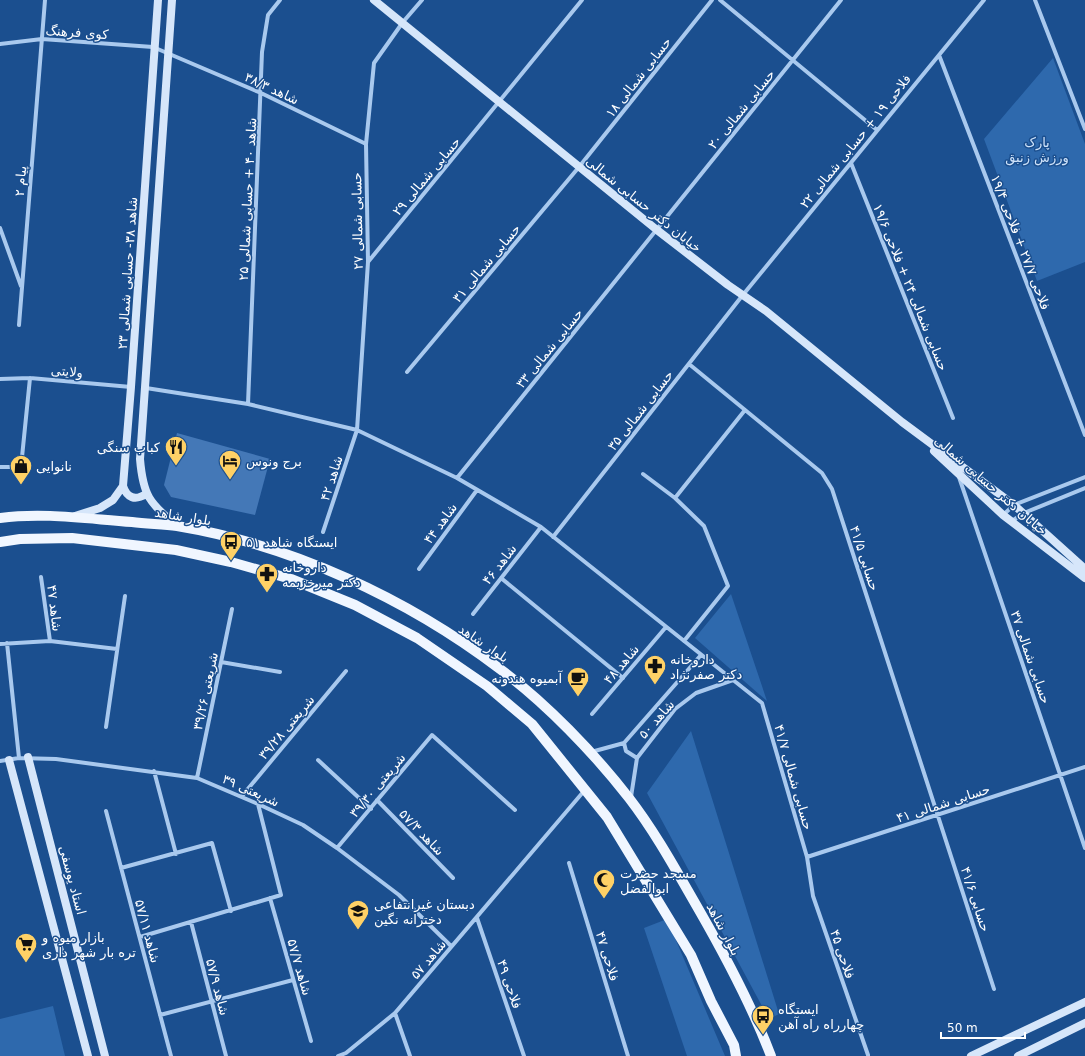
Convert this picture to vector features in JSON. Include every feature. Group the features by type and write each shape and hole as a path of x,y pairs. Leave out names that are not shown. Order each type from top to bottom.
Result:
{"main road":[{"name":"بلوار شاهد","path":"0,518 19,515 72,517 177,526 235,540 296,558 362,585 430,622 501,669 544,707 590,752 630,799 666,853 717,940 771,1056"},
{"path":"0,542 20,539 72,538 176,550 232,562 291,579 355,604 417,638 487,686 532,724 607,817 691,954 711,1002 734,1045 736,1056"}],"street":[{"name":"پیام ۲","path":"19,324 46,0"},
{"name":"شاهد ۳۸- حسابی شمالی ۲۳","path":"122,486 131,387 153,47 158,0"},
{"name":"شاهد ۳۸- حسابی شمالی ۲۳","path":"172,0 140,459 142,483 146,494 158,510 177,526"},
{"name":"شاهد ۴۰ + حسابی شمالی ۲۵","path":"248,404 262,52 268,15 280,0"},
{"name":"خیابان دکتر حسابی شمالی","path":"374,0 657,230 742,296 766,311 902,422 1024,513 1085,569"},
{"name":"حسابی شمالی ۲۷","path":"357,430 368,262 366,144 374,63 402,22 422,0"},
{"name":"حسابی شمالی ۲۹","path":"368,262 582,0"},
{"name":"حسابی شمالی ۱۸","path":"579,167 712,0"},
{"path":"720,0 877,130"},
{"name":"حسابی شمالی ۲۰","path":"657,230 841,0"},
{"name":"فلاحی ۱۹ + حسابی شمالی ۲۲","path":"742,296 984,0"},
{"path":"1035,0 1085,129"},
{"name":"کوی فرهنگ","path":"0,44 42,39 153,47 169,52"},
{"name":"شاهد ۳۸/۳","path":"169,52 261,93 366,144"},
{"name":"فلاحی ۲۷/۷ + فلاحی ۱۹/۴","path":"939,55 1085,435"},
{"name":"حسابی شمالی ۲۴ + فلاحی ۱۹/۶","path":"851,163 953,418"},
{"name":"حسابی شمالی ۳۱","path":"407,372 579,167"},
{"path":"0,228 22,287"},
{"name":"حسابی شمالی ۳۳","path":"457,478 657,230"},
{"name":"حسابی شمالی ۳۵","path":"553,536 742,296"},
{"name":"حسابی ۴۱/۵","path":"689,364 822,473 832,489 938,816"},
{"path":"0,468 21,466 30,378"},
{"name":"ولایتی","path":"0,379 30,378 131,387"},
{"path":"146,388 248,404 357,430 457,478 541,527 733,680"},
{"path":"675,498 745,410"},
{"name":"خیابان دکتر حسابی شمالی","path":"902,422 1003,515 1085,578"},
{"name":"شاهد ۴۲","path":"323,532 357,430"},
{"name":"حسابی شمالی ۳۷","path":"957,473 1085,848"},
{"path":"643,474 675,498 704,526 728,586 684,641"},
{"path":"1003,515 1014,505 1085,477"},
{"path":"122,486 125,493 132,498 140,498 146,494"},
{"path":"72,517 100,508 113,500 122,486"},
{"path":"1012,521 1024,513 1085,488"},
{"name":"شاهد ۴۴","path":"419,569 478,490"},
{"name":"شاهد ۴۶","path":"472,614 541,527"},
{"name":"شاهد ۴۷","path":"41,577 50,641"},
{"path":"501,578 623,678"},
{"path":"106,727 125,596"},
{"name":"شریعتی ۳۹/۲۶","path":"197,778 232,609"},
{"name":"شاهد ۴۸","path":"592,714 666,627"},
{"path":"0,644 50,641 117,649"},
{"path":"8,643 24,758"},
{"name":"شاهد ۵۰","path":"590,752 624,743 701,655"},
{"path":"221,662 280,672"},
{"name":"شریعتی ۳۹/۲۸","path":"242,796 346,671"},
{"name":"شاهد ۵۰","path":"630,799 637,758 675,709 696,693 733,680"},
{"name":"حسابی شمالی ۴۱/۷","path":"733,680 762,703 807,857"},
{"name":"شریعتی ۳۹/۳۰","path":"337,848 372,809 377,800 432,735 515,810"},
{"path":"624,743 626,751 637,758"},
{"name":"شریعتی ۳۹","path":"0,762 24,758 56,759 154,771 197,778 242,796 303,826 337,848 399,895 451,946"},
{"name":"استاد یوسفی","path":"24,758 105,1056"},
{"path":"9,760 88,1056"},
{"path":"318,760 372,809"},
{"name":"حسابی شمالی ۴۱","path":"807,857 938,816 1085,767"},
{"path":"154,771 176,854"},
{"name":"شاهد ۵۷","path":"338,1056 346,1053 395,1013 585,790"},
{"name":"شاهد ۵۷/۳","path":"377,800 453,878"},
{"path":"140,938 281,895 258,804"},
{"name":"شاهد ۵۷/۱۱","path":"106,811 171,1056"},
{"name":"حسابی ۴۱/۶","path":"938,816 994,989"},
{"path":"122,868 212,843 231,911"},
{"name":"فلاحی ۴۵","path":"807,857 813,896 868,1055"},
{"name":"فلاحی ۴۷","path":"569,863 628,1056"},
{"name":"شاهد ۵۷/۷","path":"270,898 311,1041"},
{"name":"فلاحی ۴۹","path":"477,918 524,1056"},
{"name":"شاهد ۵۷/۹","path":"191,922 226,1056"},
{"path":"160,1015 293,980"},
{"path":"971,1056 1085,1002"},
{"path":"395,1013 410,1056"},
{"path":"1018,1056 1085,1023"}],"green space":[{"name":"پارک ورزش زنبق","path":"1053,58 1085,144 1085,262 1037,281 984,139"},
{"path":"731,594 767,701 695,638"},
{"path":"691,731 779,1014 769,1019 647,793"},
{"path":"667,919 725,1056 687,1056 644,928"},
{"path":"53,1006 65,1056 0,1056 0,1019"}],"building":[{"name":"برج ونوس","path":"177,433 270,459 255,515 171,497 164,485"}],"place":[{"name":"کباب سنگی","path":"176,466"},
{"name":"برج ونوس","path":"230,480"},
{"name":"نانوایی","path":"21,486"},
{"name":"ایستگاه شاهد ۵۱","path":"231,562"},
{"name":"داروخانه دکتر میرخزیمه","path":"267,594"},
{"name":"داروخانه دکتر صفرنژاد","path":"655,686"},
{"name":"آبمیوه هندونه","path":"578,698"},
{"name":"مسجد حضرت ابوالفضل","path":"604,900"},
{"name":"دبستان غیرانتفاعی دخترانه نگین","path":"358,930"},
{"name":"بازار میوه و تره بار شهر داری","path":"26,964"},
{"name":"ایستگاه چهارراه راه آهن","path":"763,1036"}]}
